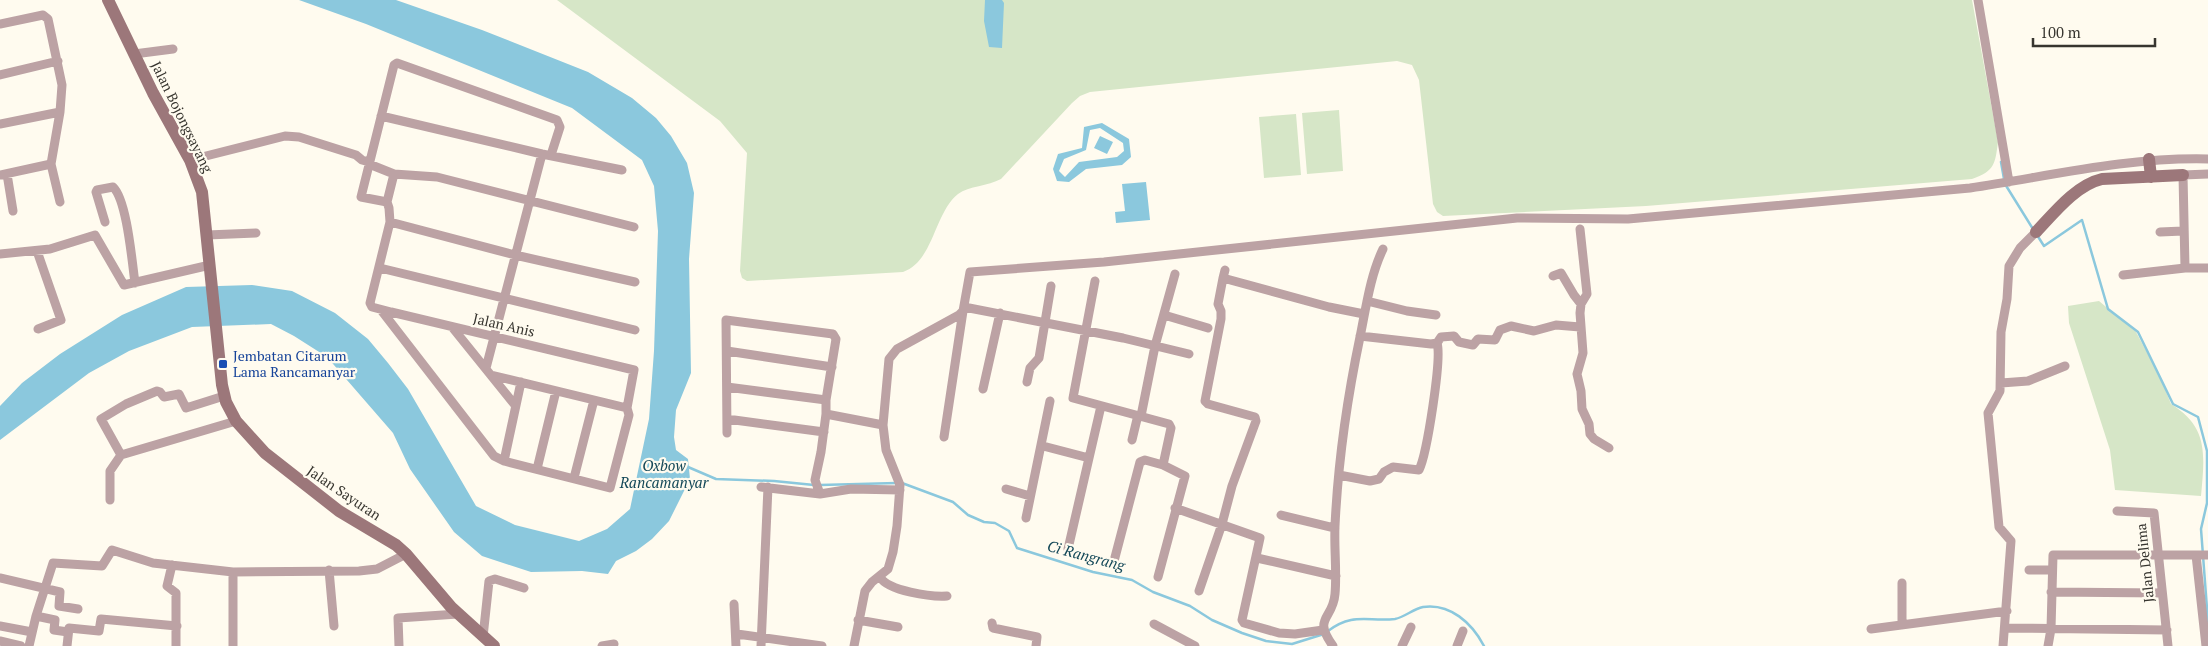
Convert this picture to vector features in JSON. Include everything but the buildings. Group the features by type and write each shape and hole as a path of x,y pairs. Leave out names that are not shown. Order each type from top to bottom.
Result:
{"street":[{"name":"Jalan Bojongsayang","path":"108,0 168,121 190,160 202,192 218,343"},
{"path":"1978,0 2009,182"},
{"path":"0,24 43,15 48,19 62,85 60,112 51,164 60,202"},
{"path":"134,54 173,48"},
{"path":"0,75 58,61"},
{"path":"387,202 361,197 394,65 399,62 558,120 560,127 529,201 494,336 488,372"},
{"path":"0,124 60,112"},
{"path":"381,116 547,155 622,170"},
{"path":"190,160 285,136 299,137 356,155 362,160 369,161 394,174 437,177 634,227"},
{"path":"2149,159 2151,176"},
{"path":"944,437 970,272 1104,262 1518,218 1642,218 2009,182 2063,171 2149,159 2208,159"},
{"path":"13,211 3,175 51,164"},
{"path":"394,174 387,202 390,208 390,222 380,268 635,330"},
{"path":"2003,646 2011,541 1999,526 1988,417 1991,407 1999,394 2001,383 2000,337 2007,299 2010,266 2024,244 2089,182 2102,179 2208,174"},
{"path":"2183,175 2185,268"},
{"path":"105,222 96,192 97,190 113,187 120,200 130,241 135,283"},
{"path":"390,222 515,255 635,282"},
{"path":"1580,229 1587,294 1581,304 1580,327 1583,354 1577,374 1582,409 1589,424 1591,436 1610,448"},
{"path":"2160,232 2183,231"},
{"path":"207,235 256,233"},
{"path":"0,254 37,251 97,236 124,284 211,267"},
{"path":"1175,508 1259,537 1261,541 1243,622 1279,633 1328,637 1325,618 1335,597 1335,528 1348,400 1367,301 1383,249"},
{"path":"37,251 61,319 61,322 38,329"},
{"name":"Jalan Anis","path":"380,268 370,303 372,307 634,370 627,408"},
{"path":"2123,275 2185,268 2208,268"},
{"path":"1553,276 1561,273 1574,296 1581,304"},
{"path":"1132,440 1175,274"},
{"path":"1199,591 1222,524 1232,486 1256,419 1255,417 1208,404 1205,401 1222,319 1222,311 1218,304 1224,274 1329,307 1364,314"},
{"path":"1095,281 1073,397 1074,399 1169,424 1171,426 1163,465"},
{"path":"1027,382 1030,368 1039,358 1051,286"},
{"path":"1367,301 1407,311 1436,315"},
{"path":"963,309 1000,313 1189,354"},
{"path":"854,646 865,591 872,582 888,569 893,552 900,488 898,475 886,450 883,425 888,364 891,354 914,339 954,320 963,309"},
{"path":"381,310 494,456 504,461 610,488 629,415 627,408 488,372"},
{"path":"984,389 1000,313"},
{"path":"1164,315 1208,328"},
{"path":"727,433 727,320 834,334 836,339 826,400 817,487"},
{"path":"1360,336 1431,344 1437,343 1442,336 1456,337 1458,342 1474,345 1478,339 1494,341 1500,330 1508,326 1534,331 1556,325 1580,327"},
{"path":"452,327 515,405"},
{"name":"Jalan Sayuran","path":"218,343 224,396 236,421 250,439 306,487 339,512 396,545 458,614 494,646"},
{"path":"1339,475 1370,481 1379,478 1384,472 1393,467 1419,470 1437,379 1439,352 1437,343"},
{"path":"727,351 832,367"},
{"path":"2001,383 2028,381 2065,366"},
{"path":"504,461 521,382"},
{"path":"727,387 826,400"},
{"path":"121,455 100,421 126,404 158,391 164,398 179,394 186,408 224,396"},
{"path":"537,469 556,391"},
{"path":"574,478 594,400"},
{"path":"1026,518 1043,446 1050,401"},
{"path":"1068,548 1101,406"},
{"path":"826,414 883,425"},
{"path":"727,419 824,432"},
{"path":"110,500 110,471 121,455 236,421"},
{"path":"1043,446 1090,458"},
{"path":"1113,565 1140,462 1144,460 1163,465 1185,476 1158,577"},
{"path":"761,642 765,487 900,488"},
{"path":"1006,489 1030,496"},
{"name":"Jalan Delima","path":"2117,511 2154,512 2168,646"},
{"path":"1280,515 1335,528"},
{"path":"29,646 36,616 53,563 102,566 112,550 153,563 234,572 359,571 377,568 406,554"},
{"path":"2048,646 2051,558 2057,554 2202,555 2206,646"},
{"path":"1257,558 1336,576"},
{"path":"172,565 168,586 176,593 176,646"},
{"path":"328,570 334,626"},
{"path":"2029,570 2051,570"},
{"path":"233,646 234,572"},
{"path":"880,577 886,585 896,589 947,596"},
{"path":"0,578 60,592 60,606 78,609"},
{"path":"483,637 489,581 495,579 524,588"},
{"path":"1902,583 1902,625"},
{"path":"2051,592 2162,593"},
{"path":"734,604 737,634 736,646"},
{"path":"1871,629 2007,611"},
{"path":"399,646 398,618 458,614"},
{"path":"36,616 55,620 54,630 68,632"},
{"path":"67,646 69,628 99,631 101,619 177,626"},
{"path":"858,620 898,627"},
{"path":"992,623 993,628 1037,637 1036,646"},
{"path":"1154,624 1196,646"},
{"path":"0,626 32,632"},
{"path":"1402,646 1411,627"},
{"path":"2005,628 2167,630"},
{"path":"1457,646 1463,631"},
{"path":"737,634 761,642 822,646"},
{"path":"0,641 21,646"},
{"path":"602,646 614,644"}],"green space":[{"path":"557,0 1972,0 1998,142 1995,161 1990,170 1972,179 1646,206 1443,216 1437,212 1433,204 1419,80 1412,65 1397,61 1090,92 1080,96 1072,103 1001,179 962,191 958,194 950,202 921,258 903,272 747,281 742,278 740,271 747,153 720,121"},
{"path":"1339,110 1343,171 1307,174 1302,113"},
{"path":"1296,114 1301,175 1264,178 1259,117"},
{"path":"2099,301 2136,332 2160,377 2171,404 2192,422 2198,432 2203,454 2201,496 2115,490 2110,450 2069,323 2068,306"}],"water":[{"name":"Oxbow Rancamanyar","path":"299,0 396,0 482,30 588,72 632,98 656,118 671,136 687,163 694,193 689,259 691,373 676,410 674,437 676,450 688,459 690,479 669,521 652,539 636,551 616,561 608,574 582,571 531,572 482,556 454,532 410,469 393,433 327,357 271,324 192,327 129,351 89,373 0,440 0,406 22,383 60,354 122,315 186,287 252,285 292,291 335,313 368,339 408,389 476,506 515,525 579,541 607,529 630,509 649,419 654,351 658,231 654,186 642,160 572,108 366,24"},
{"path":"985,0 1002,0 1004,3 1002,48 989,47 984,21"},
{"path":"1102,123 1129,139 1131,157 1122,165 1086,169 1069,182 1057,181 1053,169 1058,154 1082,148 1084,127","holes":["1100,128 1123,143 1124,151 1117,157 1079,162 1065,177 1059,171 1064,159 1086,150 1090,130"]},
{"path":"1100,136 1113,142 1107,154 1094,148"},
{"path":"1146,182 1150,220 1116,223 1115,212 1125,211 1122,184"}],"waterway":[{"path":"2001,162 2004,179"},
{"path":"2005,184 2033,229"},
{"path":"2037,235 2044,246 2082,220 2108,309 2138,332 2173,404 2198,417 2207,451 2207,503 2201,529 2208,622"},
{"name":"Ci Rangrang","path":"688,467 716,479 774,481 814,485"},
{"name":"Ci Rangrang","path":"820,485 897,483"},
{"name":"Ci Rangrang","path":"902,483 953,502 968,515 984,522 995,523 1009,531 1017,548 1093,572 1132,580 1153,592 1190,606 1212,620 1242,633 1266,641 1292,644 1324,634"},
{"name":"Ci Rangrang","path":"1328,631 1337,625 1353,620 1395,619 1419,608 1433,607 1442,608 1467,622 1484,646"}],"place":[{"name":"Jembatan Citarum Lama Rancamanyar","path":"223,364"}]}
